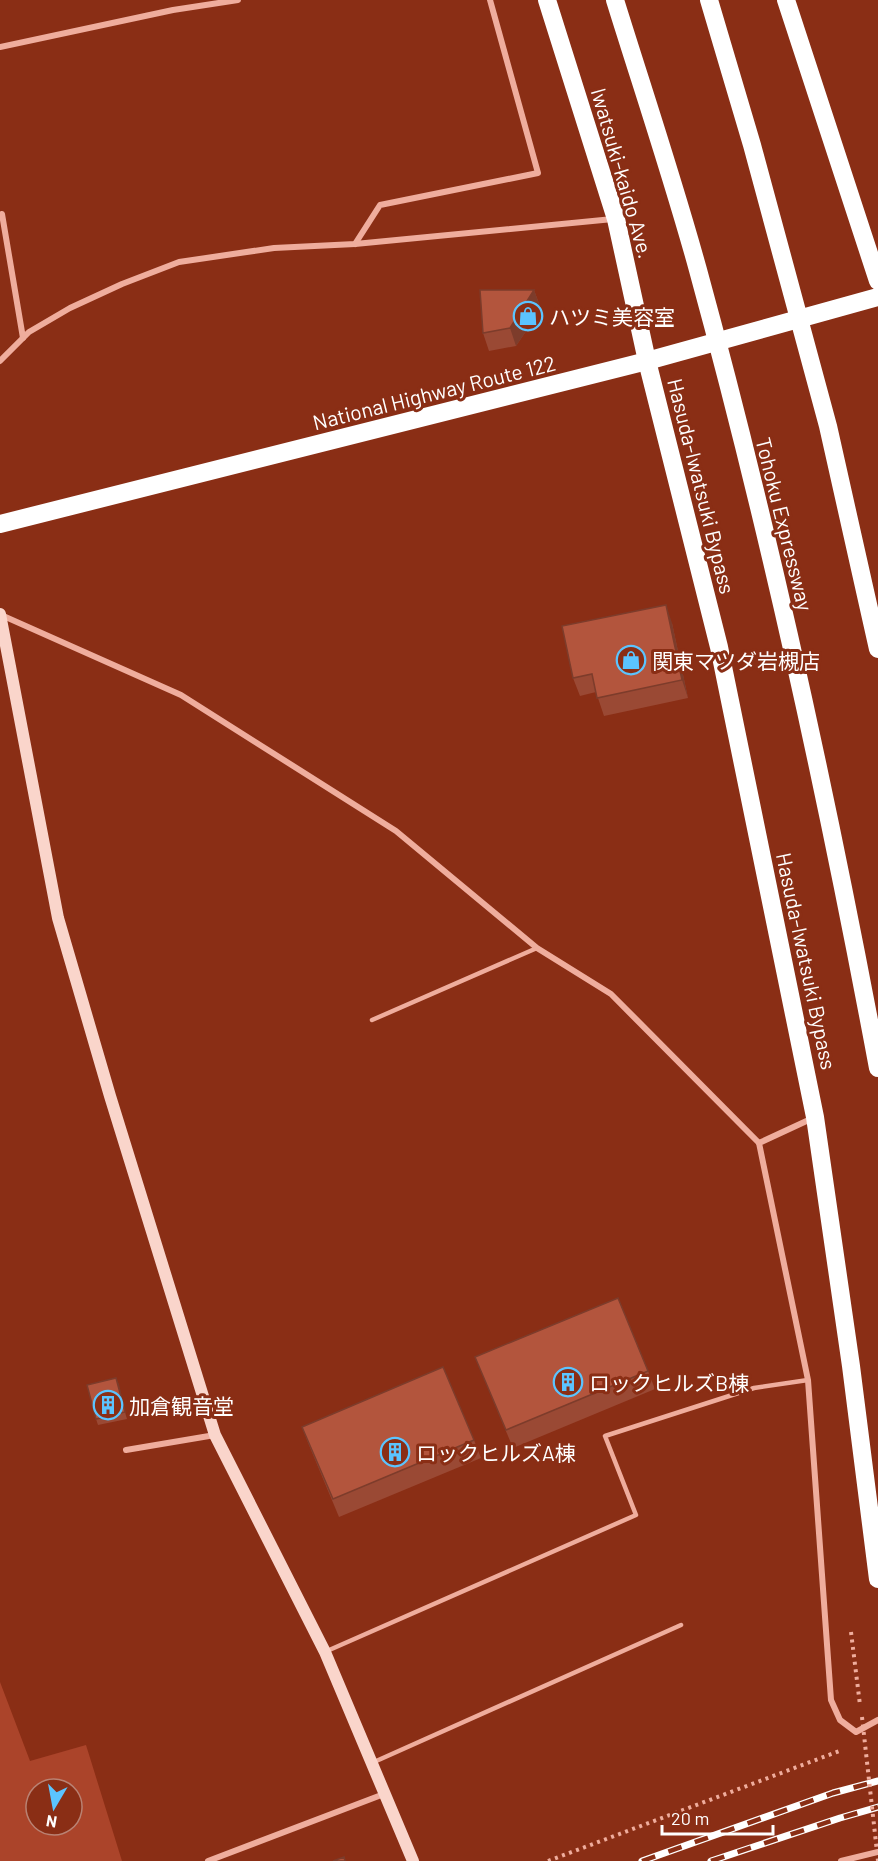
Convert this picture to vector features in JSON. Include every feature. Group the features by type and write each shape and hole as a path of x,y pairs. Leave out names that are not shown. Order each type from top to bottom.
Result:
{"highway":[{"name":"Iwatsuki-kaido Ave.","path":"547,0 616,219 647,361"},
{"name":"Tohoku Expressway","path":"615,0 698,268 776,576 849,910 878,1068"},
{"path":"709,0 752,145 828,426 878,650"},
{"path":"786,0 878,281"},
{"name":"National Highway Route 122","path":"0,524 647,361 878,297"},
{"name":"Hasuda-Iwatsuki Bypass","path":"647,361 719,647 815,1117 851,1366 878,1579"}],"street":[{"path":"0,47 173,10 238,0"},
{"path":"355,244 380,205 538,173 490,0"},
{"path":"2,214 23,338"},
{"path":"0,361 29,332 70,309 122,284 179,262 274,248 355,244 616,219"},
{"path":"0,615 181,695 396,831 537,948 610,994 759,1143 808,1380 831,1700 840,1720 856,1731 878,1720"},
{"path":"0,615 58,918 110,1096 215,1435 325,1652 413,1861"},
{"path":"759,1143 815,1117"},
{"path":"126,1450 215,1435"},
{"path":"208,1861 384,1794"},
{"path":"841,1861 878,1852"}],"lane":[{"path":"372,1020 537,948"},
{"path":"325,1652 636,1515 605,1436 754,1388 808,1380"},
{"path":"372,1763 681,1624"}],"path":[{"path":"851,1629 878,1861"},
{"path":"548,1861 847,1749 856,1731"}],"shaded area":[{"path":"0,1682 30,1761 86,1745 122,1861 0,1861"}],"building":[{"path":"480,290 534,290 510,328 483,333"},
{"path":"666,605 682,680 597,698 592,674 573,678 562,626"},
{"name":"ロックヒルズB棟","path":"618,1298 648,1371 506,1430 475,1357"},
{"name":"ロックヒルズA棟","path":"443,1367 474,1440 333,1499 302,1427"},
{"name":"加倉観音堂","path":"116,1378 125,1412 96,1419 87,1385"},
{"path":"344,1857 345,1861 333,1861"}],"railway":[{"path":"642,1861 833,1793 878,1781"},
{"path":"711,1861 878,1807"}],"place":[{"name":"ハツミ美容室","path":"528,316"},
{"name":"関東マツダ岩槻店","path":"631,660"},
{"name":"ロックヒルズB棟","path":"568,1382"},
{"name":"加倉観音堂","path":"108,1405"},
{"name":"ロックヒルズA棟","path":"395,1452"}]}
